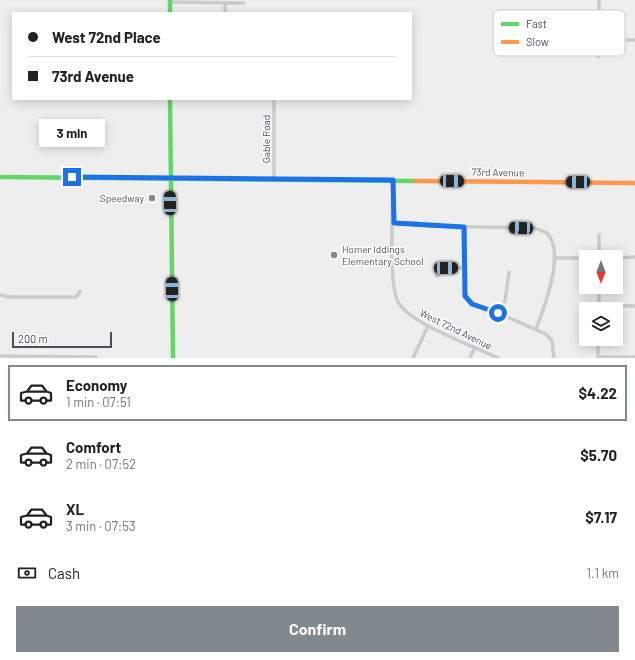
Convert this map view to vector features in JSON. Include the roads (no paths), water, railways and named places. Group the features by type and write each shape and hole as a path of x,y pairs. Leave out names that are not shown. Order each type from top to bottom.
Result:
{"street":[{"path":"598,0 598,10"},
{"path":"170,12 170,1 244,3"},
{"path":"225,3 225,12"},
{"path":"170,100 173,358"},
{"name":"Gable Road","path":"274,100 274,179"},
{"name":"73rd Avenue","path":"0,177 635,183"},
{"path":"393,180 394,223 464,227 535,228 546,233 553,242 553,280 536,329"},
{"name":"West 72nd Avenue","path":"394,223 393,282 394,293 398,303 414,318 428,326 498,358"},
{"path":"464,227 465,296 472,304 498,313 546,334 552,341 554,358"},
{"path":"599,235 599,250"},
{"path":"623,258 635,257"},
{"path":"554,258 579,258"},
{"path":"437,276 446,268 464,268"},
{"path":"498,313 505,301 509,272"},
{"path":"0,295 9,297 76,297 80,290"},
{"path":"623,306 635,306"},
{"path":"413,358 428,326"},
{"path":"598,346 598,357 635,357"},
{"path":"470,358 475,347"},
{"path":"0,356 96,357"}],"place":[{"name":"Speedway","path":"152,198"},
{"name":"Homer Iddings Elementary School","path":"334,255"}]}
